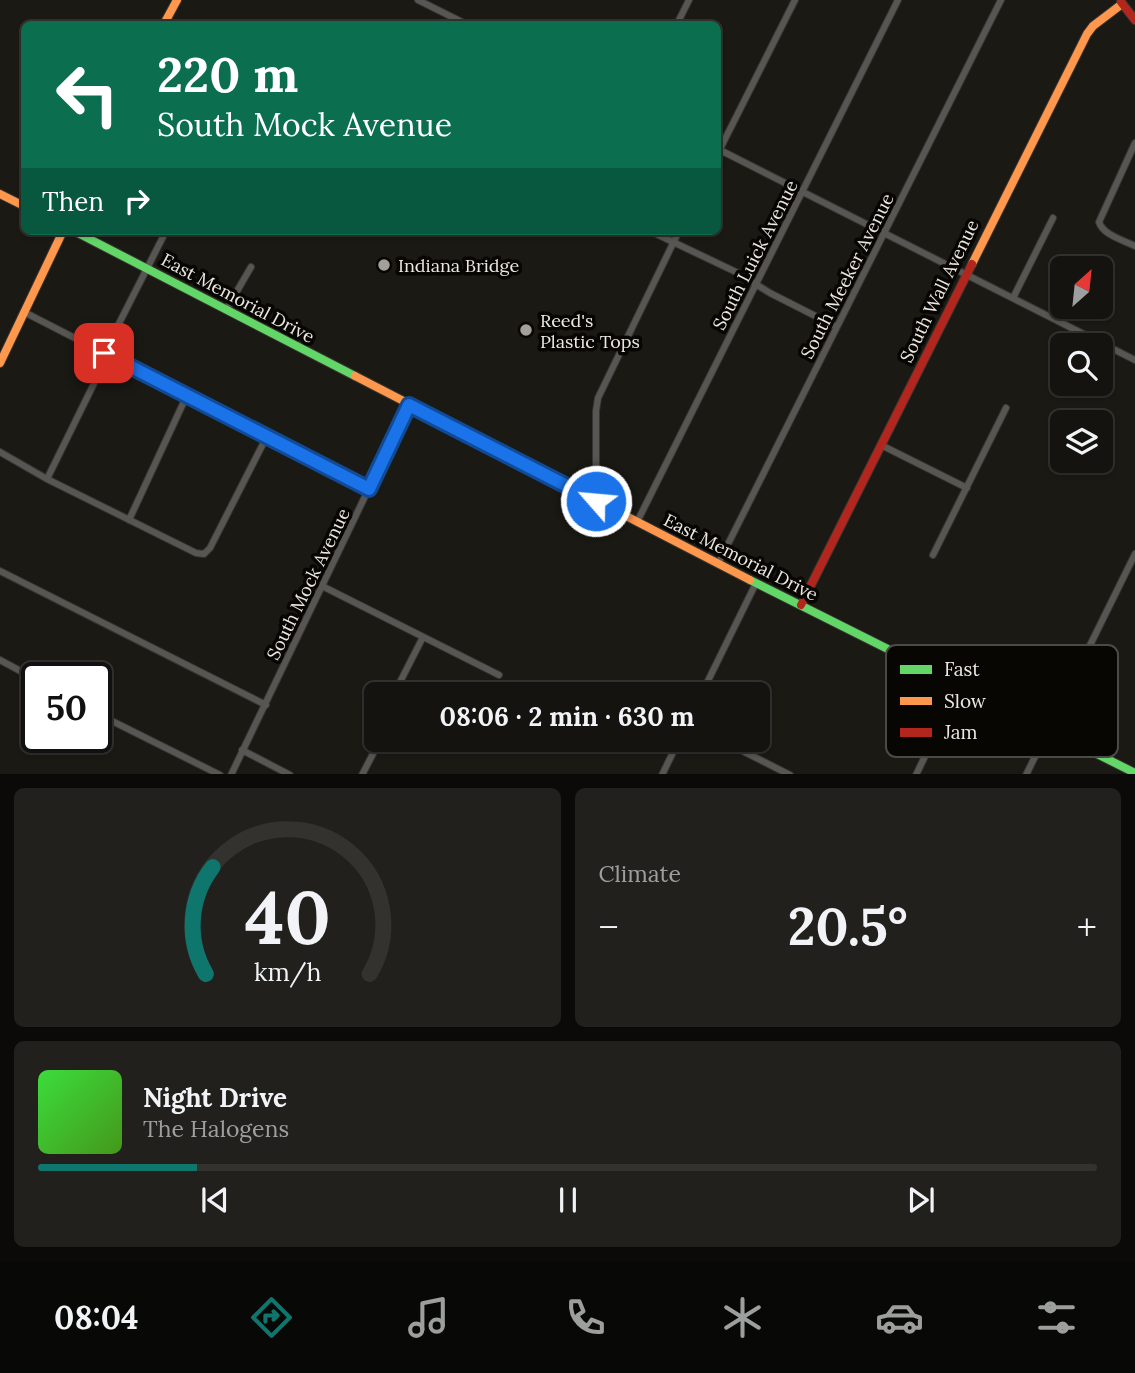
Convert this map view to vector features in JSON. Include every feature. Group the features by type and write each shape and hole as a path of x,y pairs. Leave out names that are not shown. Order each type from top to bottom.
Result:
{"main road":[{"path":"166,21 177,0"},
{"path":"1124,3 1135,19"},
{"name":"South Wall Avenue","path":"801,605 1087,34 1093,26 1124,3"},
{"path":"0,194 21,204"},
{"path":"0,363 60,235"},
{"name":"East Memorial Drive","path":"82,235 886,648"},
{"name":"East Memorial Drive","path":"1103,757 1135,773"}],"street":[{"path":"418,0 460,21"},
{"path":"678,21 689,0"},
{"path":"721,145 795,0"},
{"name":"South Luick Avenue","path":"637,522 898,0"},
{"name":"South Meeker Avenue","path":"719,564 1001,0"},
{"path":"1135,143 1100,216 1099,224 1104,230 1135,246"},
{"path":"721,152 1135,360"},
{"path":"1013,299 1053,218"},
{"path":"47,479 164,235"},
{"path":"657,235 756,283 770,293 837,327"},
{"path":"596,501 598,398 677,235"},
{"path":"226,310 251,267"},
{"path":"24,312 369,489"},
{"path":"129,520 187,395"},
{"name":"South Mock Avenue","path":"231,774 409,405"},
{"path":"933,555 1006,408"},
{"path":"0,452 129,520 196,553 204,554 210,548 267,436"},
{"path":"881,445 967,488"},
{"path":"1090,645 1135,554"},
{"path":"0,571 265,705"},
{"path":"707,682 756,583"},
{"path":"322,586 499,675"},
{"path":"400,682 423,637"},
{"path":"0,660 21,671"},
{"path":"112,721 218,774"},
{"path":"242,750 288,774"},
{"path":"363,774 374,752"},
{"path":"662,774 673,752"},
{"path":"745,752 788,774"},
{"path":"916,774 925,757"},
{"path":"1026,774 1035,757"}],"traffic: fast":[{"path":"82,235 355,376"},
{"path":"750,580 886,648"},
{"path":"1103,757 1135,773"}],"traffic: slow":[{"path":"166,21 177,0"},
{"path":"972,264 1087,34 1093,26 1122,4"},
{"path":"0,194 21,204"},
{"path":"0,363 61,235"},
{"path":"355,376 750,580"}],"traffic: jam":[{"path":"1121,2 1135,20"},
{"path":"801,605 972,264"}],"place":[{"name":"Indiana Bridge","path":"384,265"},
{"name":"Reed's Plastic Tops","path":"526,330"}],"route":[{"path":"104,353 369,489 409,405 596,501"}]}
